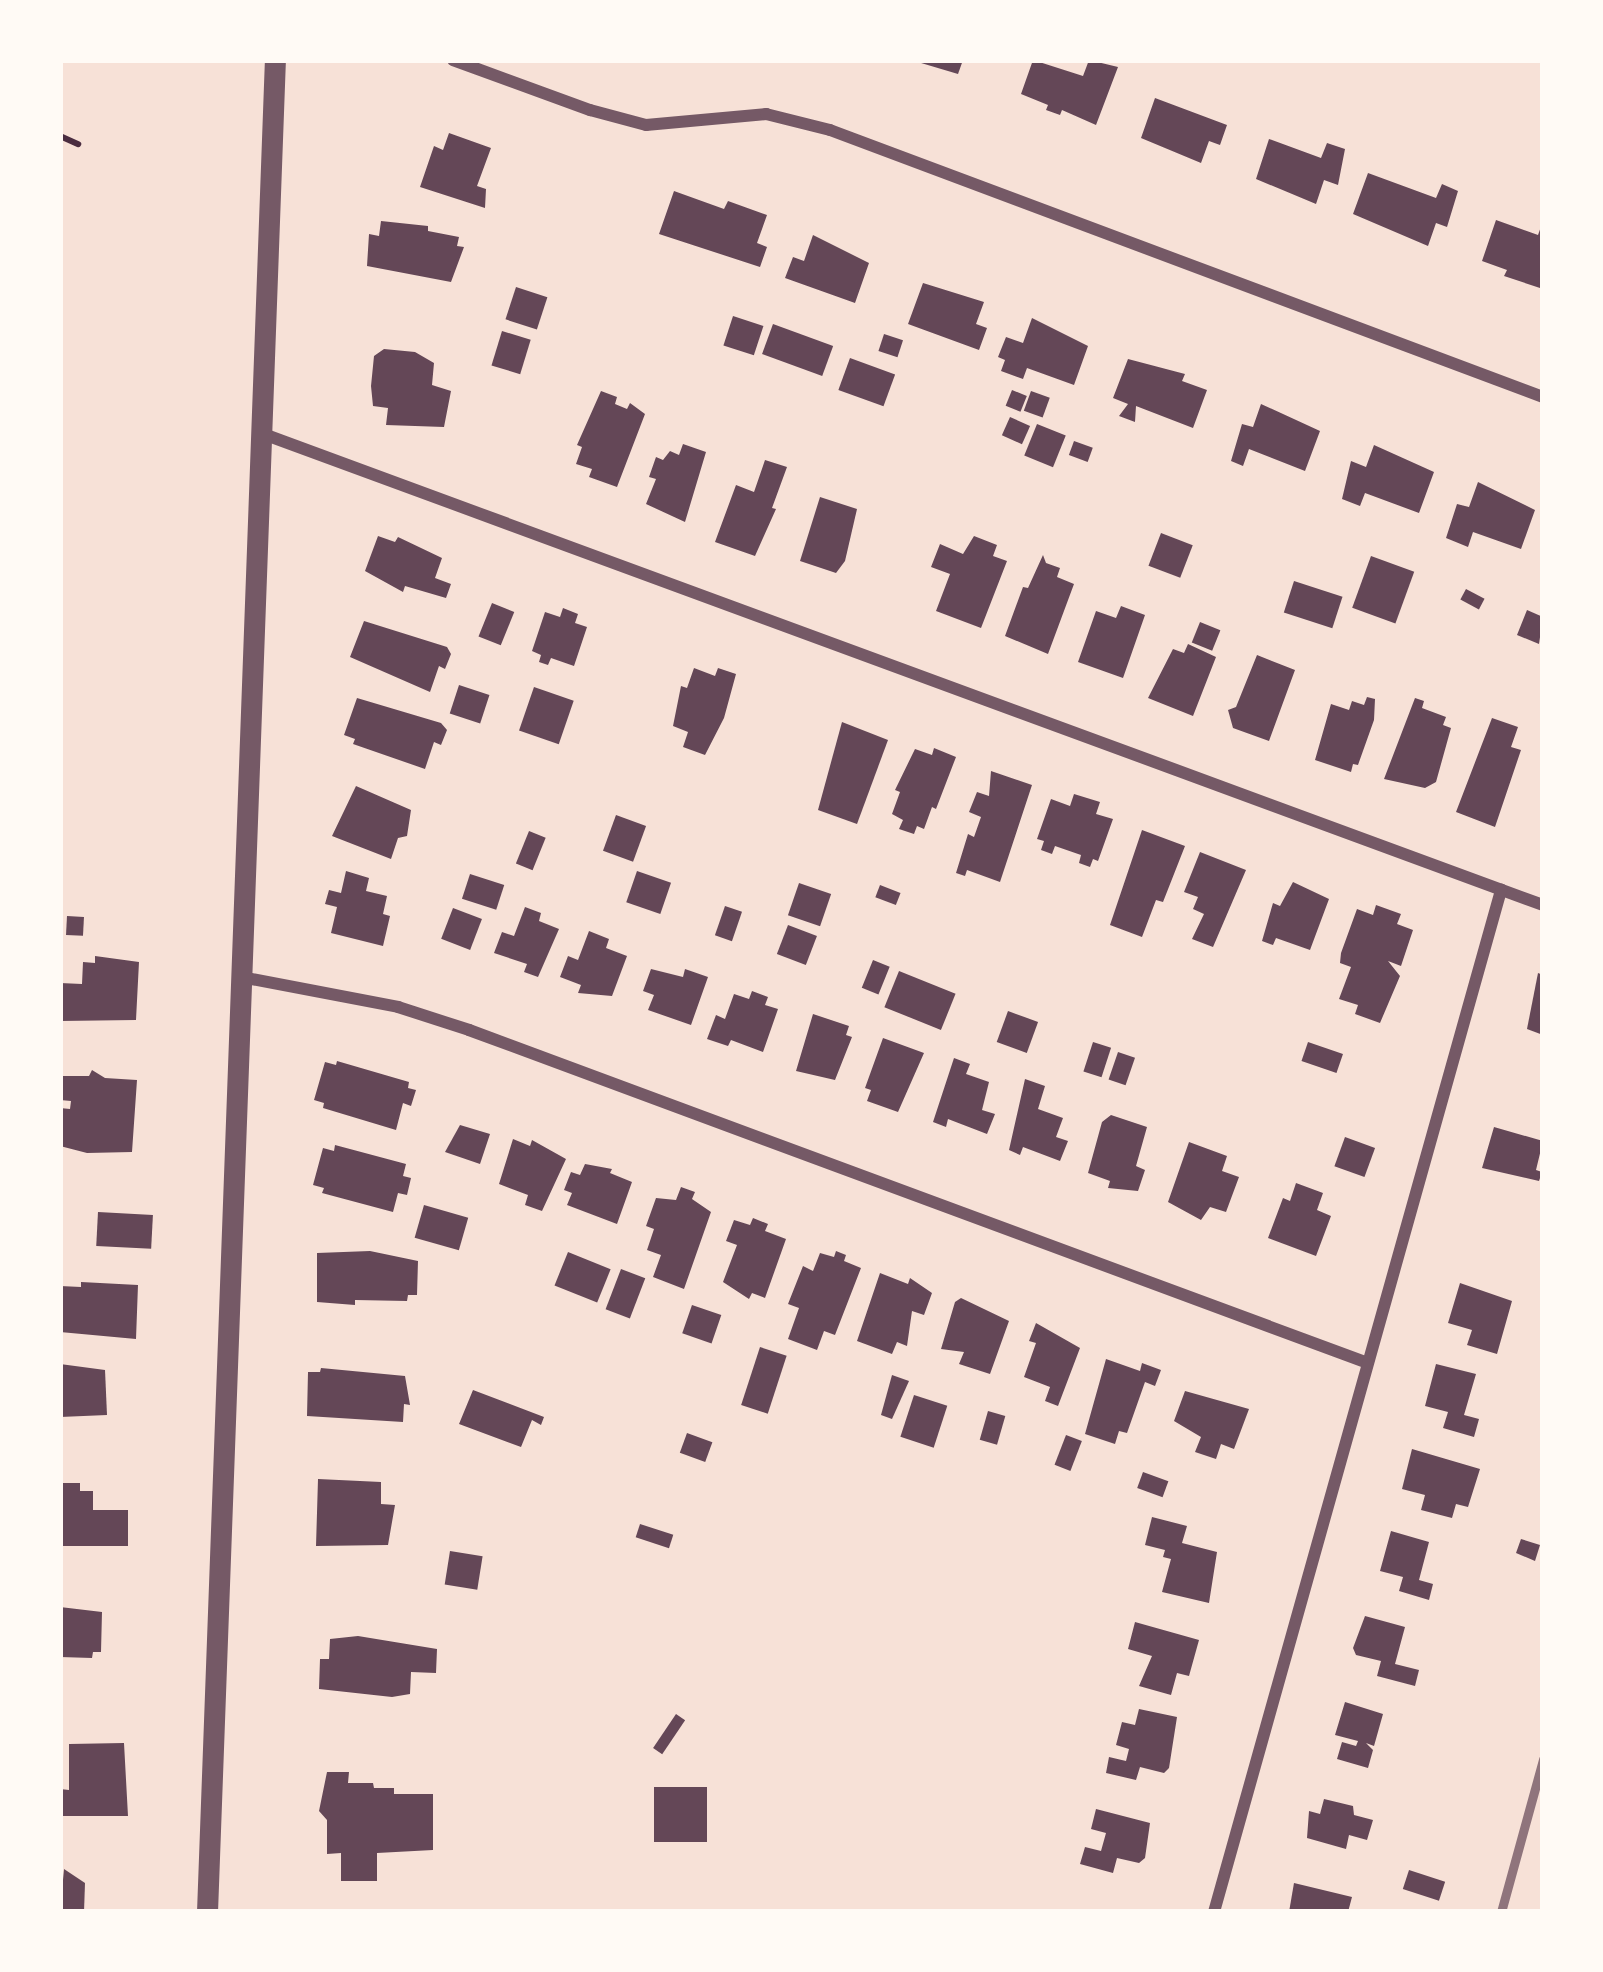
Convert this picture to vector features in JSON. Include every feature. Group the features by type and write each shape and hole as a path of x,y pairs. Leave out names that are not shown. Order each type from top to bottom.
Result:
{"street":[{"path":"207,1912 257,432 275,60"},
{"path":"453,60 590,110 646,125 766,114 830,130 1543,397"},
{"path":"257,432 1543,905"},
{"path":"1214,1912 1501,890"},
{"path":"239,977 376,1002 470,1030 1365,1362"}],"path":[{"path":"60,136 78,144"}],"building":[{"path":"911,60 963,60 958,74"},
{"path":"1033,60 1083,76 1089,60 1118,67 1096,125 1062,110 1060,115 1046,110 1048,105 1021,94"},
{"path":"1155,98 1227,125 1220,145 1209,141 1201,163 1141,138"},
{"path":"449,133 491,148 477,186 486,189 485,208 420,187 434,146 443,150"},
{"path":"1269,139 1321,158 1327,143 1345,149 1338,185 1324,180 1316,204 1256,179"},
{"path":"1368,173 1436,198 1442,184 1458,191 1447,227 1436,223 1428,246 1353,214"},
{"path":"674,191 724,209 728,201 767,215 757,243 767,247 760,267 659,234"},
{"path":"1496,220 1538,235 1543,221 1540,288 1504,276 1507,270 1482,261"},
{"path":"381,221 428,226 428,231 459,237 457,246 464,247 451,282 367,266 369,234 379,236"},
{"path":"813,235 869,263 855,303 785,278 793,257 804,261"},
{"path":"923,283 984,302 976,324 987,328 979,350 908,324"},
{"path":"516,287 547,297 537,330 505,319"},
{"path":"733,316 763,326 754,355 723,345"},
{"path":"1032,318 1088,346 1074,385 1027,368 1023,379 1001,371 1005,360 998,357 1006,337 1023,343"},
{"path":"773,324 833,346 822,376 762,354"},
{"path":"502,331 531,340 520,374 491,365"},
{"path":"884,334 903,340 897,357 878,351"},
{"path":"384,349 415,352 434,363 432,385 451,391 444,427 386,425 388,408 373,406 371,386 374,356"},
{"path":"850,358 895,374 883,406 838,390"},
{"path":"1128,359 1185,374 1182,381 1207,390 1193,428 1136,406 1135,422 1119,416 1128,404 1113,398"},
{"path":"1012,390 1027,396 1020,412 1006,406"},
{"path":"601,391 617,397 615,404 627,409 630,403 645,414 617,487 589,477 592,469 576,464 582,447 577,445"},
{"path":"1031,391 1050,398 1043,418 1024,411"},
{"path":"1261,404 1320,431 1305,471 1249,449 1243,466 1231,461 1242,424 1253,427"},
{"path":"1010,417 1030,426 1022,444 1002,435"},
{"path":"1037,424 1066,436 1053,467 1024,456"},
{"path":"1074,441 1093,448 1088,462 1069,455"},
{"path":"683,444 706,452 685,522 646,504 656,479 649,477 656,457 663,460 670,451 679,455"},
{"path":"1374,445 1434,472 1419,513 1365,493 1360,506 1342,499 1351,461 1366,467"},
{"path":"765,460 787,467 772,508 776,509 755,556 715,542 736,485 754,492"},
{"path":"1478,482 1535,510 1521,549 1473,532 1468,547 1446,538 1457,504 1469,507"},
{"path":"820,497 857,509 845,561 836,573 800,561"},
{"path":"1161,533 1193,545 1180,578 1148,566"},
{"path":"378,536 395,542 398,537 442,558 435,578 451,584 446,598 405,586 403,592 365,571"},
{"path":"974,536 997,545 993,556 1007,561 981,628 936,611 950,574 931,567 940,544 963,554"},
{"path":"1043,555 1046,563 1060,568 1057,577 1074,584 1048,654 1005,636 1023,587 1028,588"},
{"path":"1371,556 1414,572 1395,623 1352,608"},
{"path":"1294,581 1343,597 1332,628 1284,612"},
{"path":"1466,589 1485,599 1479,609 1460,600"},
{"path":"492,603 514,612 501,645 479,636"},
{"path":"1121,606 1145,615 1123,678 1078,662 1096,611 1116,618"},
{"path":"563,608 578,614 575,623 587,627 574,666 551,658 548,665 539,662 541,655 532,651 545,612 560,617"},
{"path":"1527,610 1543,617 1539,644 1517,635"},
{"path":"364,621 447,647 451,654 445,669 439,666 430,692 350,657"},
{"path":"1200,622 1220,630 1212,651 1192,642"},
{"path":"1188,644 1216,657 1193,716 1148,698 1173,649 1184,653"},
{"path":"1257,655 1295,670 1269,741 1233,728 1228,710 1236,707"},
{"path":"694,668 715,676 718,668 736,674 724,718 705,755 683,747 688,732 673,726 681,686 687,688"},
{"path":"459,685 489,695 480,723 450,714"},
{"path":"534,687 574,701 559,744 519,730"},
{"path":"1367,697 1375,699 1374,720 1358,765 1353,764 1351,772 1315,760 1331,704 1349,710 1352,701 1364,705"},
{"path":"357,698 441,723 447,730 441,745 434,742 425,769 353,744 355,739 344,735"},
{"path":"1415,698 1424,701 1422,708 1446,717 1443,725 1451,728 1436,782 1425,788 1384,779"},
{"path":"1492,718 1518,727 1511,747 1521,750 1495,827 1456,812"},
{"path":"842,722 888,740 857,824 818,810"},
{"path":"934,748 956,757 936,809 932,807 924,829 917,826 914,834 899,829 903,820 892,814 900,792 895,790 915,749 932,755"},
{"path":"991,771 1032,785 1000,882 967,870 965,876 956,873 968,834 974,837 981,817 969,812 977,792 989,796"},
{"path":"356,786 411,810 407,836 398,838 391,859 332,836"},
{"path":"1074,794 1100,802 1096,814 1113,819 1098,861 1093,859 1090,867 1079,863 1081,855 1055,846 1052,854 1041,850 1044,841 1037,839 1051,799 1070,806"},
{"path":"616,815 646,826 633,862 603,851"},
{"path":"1142,830 1185,846 1163,902 1156,900 1142,937 1110,925"},
{"path":"529,831 546,838 533,870 516,863"},
{"path":"1200,852 1246,870 1213,947 1192,939 1204,914 1193,909 1198,897 1184,892"},
{"path":"346,871 369,878 366,891 387,896 383,914 390,916 383,946 331,933 337,907 325,904 329,890 341,893"},
{"path":"637,871 671,883 660,914 626,902"},
{"path":"470,874 504,885 496,910 462,899"},
{"path":"1293,882 1329,899 1310,950 1276,938 1273,945 1262,941 1273,903 1280,906"},
{"path":"799,883 831,894 820,926 788,915"},
{"path":"880,885 901,893 896,905 875,897"},
{"path":"1376,905 1401,914 1397,924 1413,930 1401,966 1388,961 1400,976 1380,1023 1355,1014 1358,1005 1339,999 1351,967 1340,963 1341,953 1357,909 1373,915"},
{"path":"725,906 742,912 732,941 715,935"},
{"path":"525,907 541,913 539,921 559,929 538,977 524,972 527,964 494,953 502,932 514,936"},
{"path":"453,908 482,919 470,950 441,939"},
{"path":"67,916 84,917 83,936 66,935"},
{"path":"788,925 817,936 806,965 777,954"},
{"path":"589,931 609,939 606,948 627,956 612,996 578,993 581,985 560,977 568,956 578,960"},
{"path":"95,956 139,962 136,1020 60,1021 60,983 82,984 83,962 95,963"},
{"path":"873,960 890,967 878,995 862,988"},
{"path":"651,969 683,977 685,969 708,977 691,1025 648,1010 654,995 643,991"},
{"path":"899,971 956,994 941,1030 884,1007"},
{"path":"1538,973 1543,975 1543,1035 1527,1029"},
{"path":"752,991 768,997 765,1005 778,1009 763,1052 731,1040 728,1046 707,1039 716,1015 725,1019 734,994 749,999"},
{"path":"1008,1011 1038,1022 1027,1053 997,1042"},
{"path":"813,1014 849,1026 846,1035 852,1037 835,1080 796,1071"},
{"path":"883,1038 924,1053 898,1112 867,1101 871,1090 865,1088"},
{"path":"1093,1042 1111,1048 1101,1077 1083,1071"},
{"path":"1308,1042 1343,1054 1336,1073 1301,1061"},
{"path":"1118,1052 1135,1058 1126,1085 1109,1079"},
{"path":"954,1058 970,1064 966,1074 989,1082 982,1110 995,1114 987,1134 948,1119 946,1127 933,1122"},
{"path":"337,1061 409,1082 408,1088 416,1090 411,1106 403,1103 396,1130 323,1108 324,1103 314,1100 325,1062 336,1065"},
{"path":"92,1070 105,1078 137,1080 132,1152 87,1153 60,1146 60,1108 70,1109 71,1101 60,1100 61,1076 89,1076"},
{"path":"1025,1079 1045,1086 1038,1109 1063,1118 1056,1137 1068,1141 1060,1161 1023,1147 1020,1155 1009,1150"},
{"path":"1111,1115 1147,1127 1136,1166 1145,1170 1138,1191 1108,1188 1110,1181 1088,1173 1102,1122"},
{"path":"460,1125 490,1134 480,1164 445,1152"},
{"path":"1494,1127 1543,1141 1536,1170 1542,1172 1539,1181 1482,1168"},
{"path":"1345,1137 1375,1148 1364,1177 1334,1166"},
{"path":"513,1139 530,1146 532,1140 566,1159 542,1211 525,1205 528,1195 499,1184"},
{"path":"1189,1142 1227,1156 1222,1171 1239,1177 1226,1212 1210,1207 1201,1220 1168,1202"},
{"path":"335,1145 406,1164 403,1176 411,1178 407,1195 398,1193 393,1212 322,1193 324,1188 313,1185 323,1148 334,1151"},
{"path":"585,1164 612,1169 610,1173 632,1182 617,1224 567,1205 572,1193 564,1190 571,1172 580,1175"},
{"path":"1296,1183 1323,1193 1317,1210 1331,1216 1316,1256 1268,1238 1283,1198 1290,1201"},
{"path":"681,1187 695,1192 692,1199 711,1212 684,1289 653,1277 661,1255 647,1250 654,1229 646,1226 656,1198 676,1200"},
{"path":"424,1205 468,1218 459,1250 415,1238"},
{"path":"98,1212 153,1215 151,1249 96,1246"},
{"path":"753,1218 768,1224 765,1231 786,1239 765,1298 752,1293 749,1299 723,1282 737,1245 726,1241 734,1220 750,1225"},
{"path":"370,1251 418,1261 417,1295 408,1295 407,1301 355,1300 355,1305 317,1302 317,1253"},
{"path":"836,1251 846,1255 844,1261 861,1268 835,1335 824,1331 817,1350 788,1339 799,1308 788,1304 803,1266 813,1271 820,1253 834,1257"},
{"path":"568,1252 611,1269 597,1303 555,1285"},
{"path":"621,1269 645,1278 630,1318 606,1309"},
{"path":"880,1273 908,1284 910,1278 932,1293 924,1315 912,1311 907,1346 897,1342 892,1354 857,1341"},
{"path":"81,1282 138,1285 136,1339 60,1332 60,1286 81,1287"},
{"path":"1460,1283 1512,1301 1497,1354 1467,1345 1472,1330 1448,1323"},
{"path":"961,1298 1009,1321 990,1374 959,1364 964,1352 941,1349 955,1302"},
{"path":"692,1305 721,1315 712,1343 682,1333"},
{"path":"1036,1323 1080,1348 1058,1406 1045,1401 1050,1387 1024,1377 1036,1343 1029,1341"},
{"path":"760,1347 787,1356 768,1414 741,1405"},
{"path":"1106,1359 1140,1371 1142,1363 1161,1370 1155,1386 1145,1382 1127,1433 1119,1431 1115,1444 1085,1434"},
{"path":"60,1364 105,1370 107,1415 60,1417"},
{"path":"1436,1364 1476,1374 1464,1415 1479,1419 1474,1437 1443,1428 1448,1412 1425,1406"},
{"path":"321,1368 405,1376 410,1405 404,1404 403,1422 307,1416 308,1372"},
{"path":"892,1375 909,1381 892,1419 881,1415"},
{"path":"473,1390 544,1417 541,1425 532,1420 521,1447 459,1424"},
{"path":"1185,1391 1249,1409 1234,1449 1221,1444 1216,1459 1195,1452 1201,1437 1174,1421"},
{"path":"914,1395 947,1406 934,1448 900,1437"},
{"path":"988,1411 1005,1416 997,1445 980,1440"},
{"path":"687,1433 712,1442 705,1462 680,1453"},
{"path":"1066,1435 1082,1441 1070,1471 1055,1465"},
{"path":"1412,1449 1480,1469 1468,1507 1456,1504 1452,1518 1421,1510 1425,1495 1402,1489"},
{"path":"1143,1472 1168,1481 1163,1497 1137,1488"},
{"path":"318,1479 381,1482 381,1504 395,1505 388,1545 316,1546"},
{"path":"60,1483 80,1483 80,1491 93,1491 93,1510 128,1510 128,1546 60,1546"},
{"path":"1152,1517 1187,1526 1182,1543 1217,1552 1209,1603 1162,1592 1171,1559 1163,1557 1165,1550 1145,1545"},
{"path":"640,1524 673,1535 669,1548 636,1537"},
{"path":"1391,1531 1429,1542 1419,1580 1433,1584 1429,1600 1399,1591 1403,1577 1380,1571"},
{"path":"1521,1539 1540,1545 1535,1561 1516,1553"},
{"path":"450,1551 483,1556 477,1590 445,1585"},
{"path":"60,1607 102,1612 101,1652 93,1652 92,1658 60,1657"},
{"path":"1365,1616 1405,1627 1395,1664 1419,1670 1415,1686 1377,1676 1381,1661 1356,1655 1353,1648"},
{"path":"1135,1622 1199,1640 1189,1676 1177,1673 1171,1695 1139,1686 1152,1656 1128,1649"},
{"path":"358,1636 437,1649 436,1673 411,1672 410,1694 392,1697 319,1689 320,1659 329,1659 330,1639"},
{"path":"1345,1702 1383,1714 1374,1746 1366,1743 1373,1750 1368,1768 1337,1759 1342,1742 1356,1746 1358,1741 1335,1735"},
{"path":"1139,1709 1177,1717 1169,1768 1164,1773 1140,1767 1136,1780 1106,1773 1109,1757 1126,1761 1129,1749 1116,1745 1122,1722 1135,1725"},
{"path":"676,1714 685,1720 662,1754 653,1748"},
{"path":"124,1743 128,1816 60,1816 60,1789 69,1790 69,1744"},
{"path":"327,1772 349,1772 348,1783 394,1788 394,1794 433,1794 433,1850 377,1853 377,1881 341,1881 341,1853 327,1854 327,1820 319,1811"},
{"path":"654,1787 707,1787 707,1842 654,1842"},
{"path":"1324,1799 1353,1806 1354,1815 1373,1820 1367,1840 1349,1835 1346,1849 1307,1838 1309,1811 1320,1814"},
{"path":"1096,1809 1150,1823 1145,1858 1139,1863 1117,1858 1113,1873 1080,1864 1085,1847 1101,1851 1106,1833 1091,1829"},
{"path":"64,1869 85,1883 84,1912 60,1912"},
{"path":"1409,1870 1445,1882 1439,1901 1403,1889"},
{"path":"1294,1883 1352,1897 1348,1912 1289,1912"}],"railway":[{"path":"1501,1912 1543,1759"}]}
